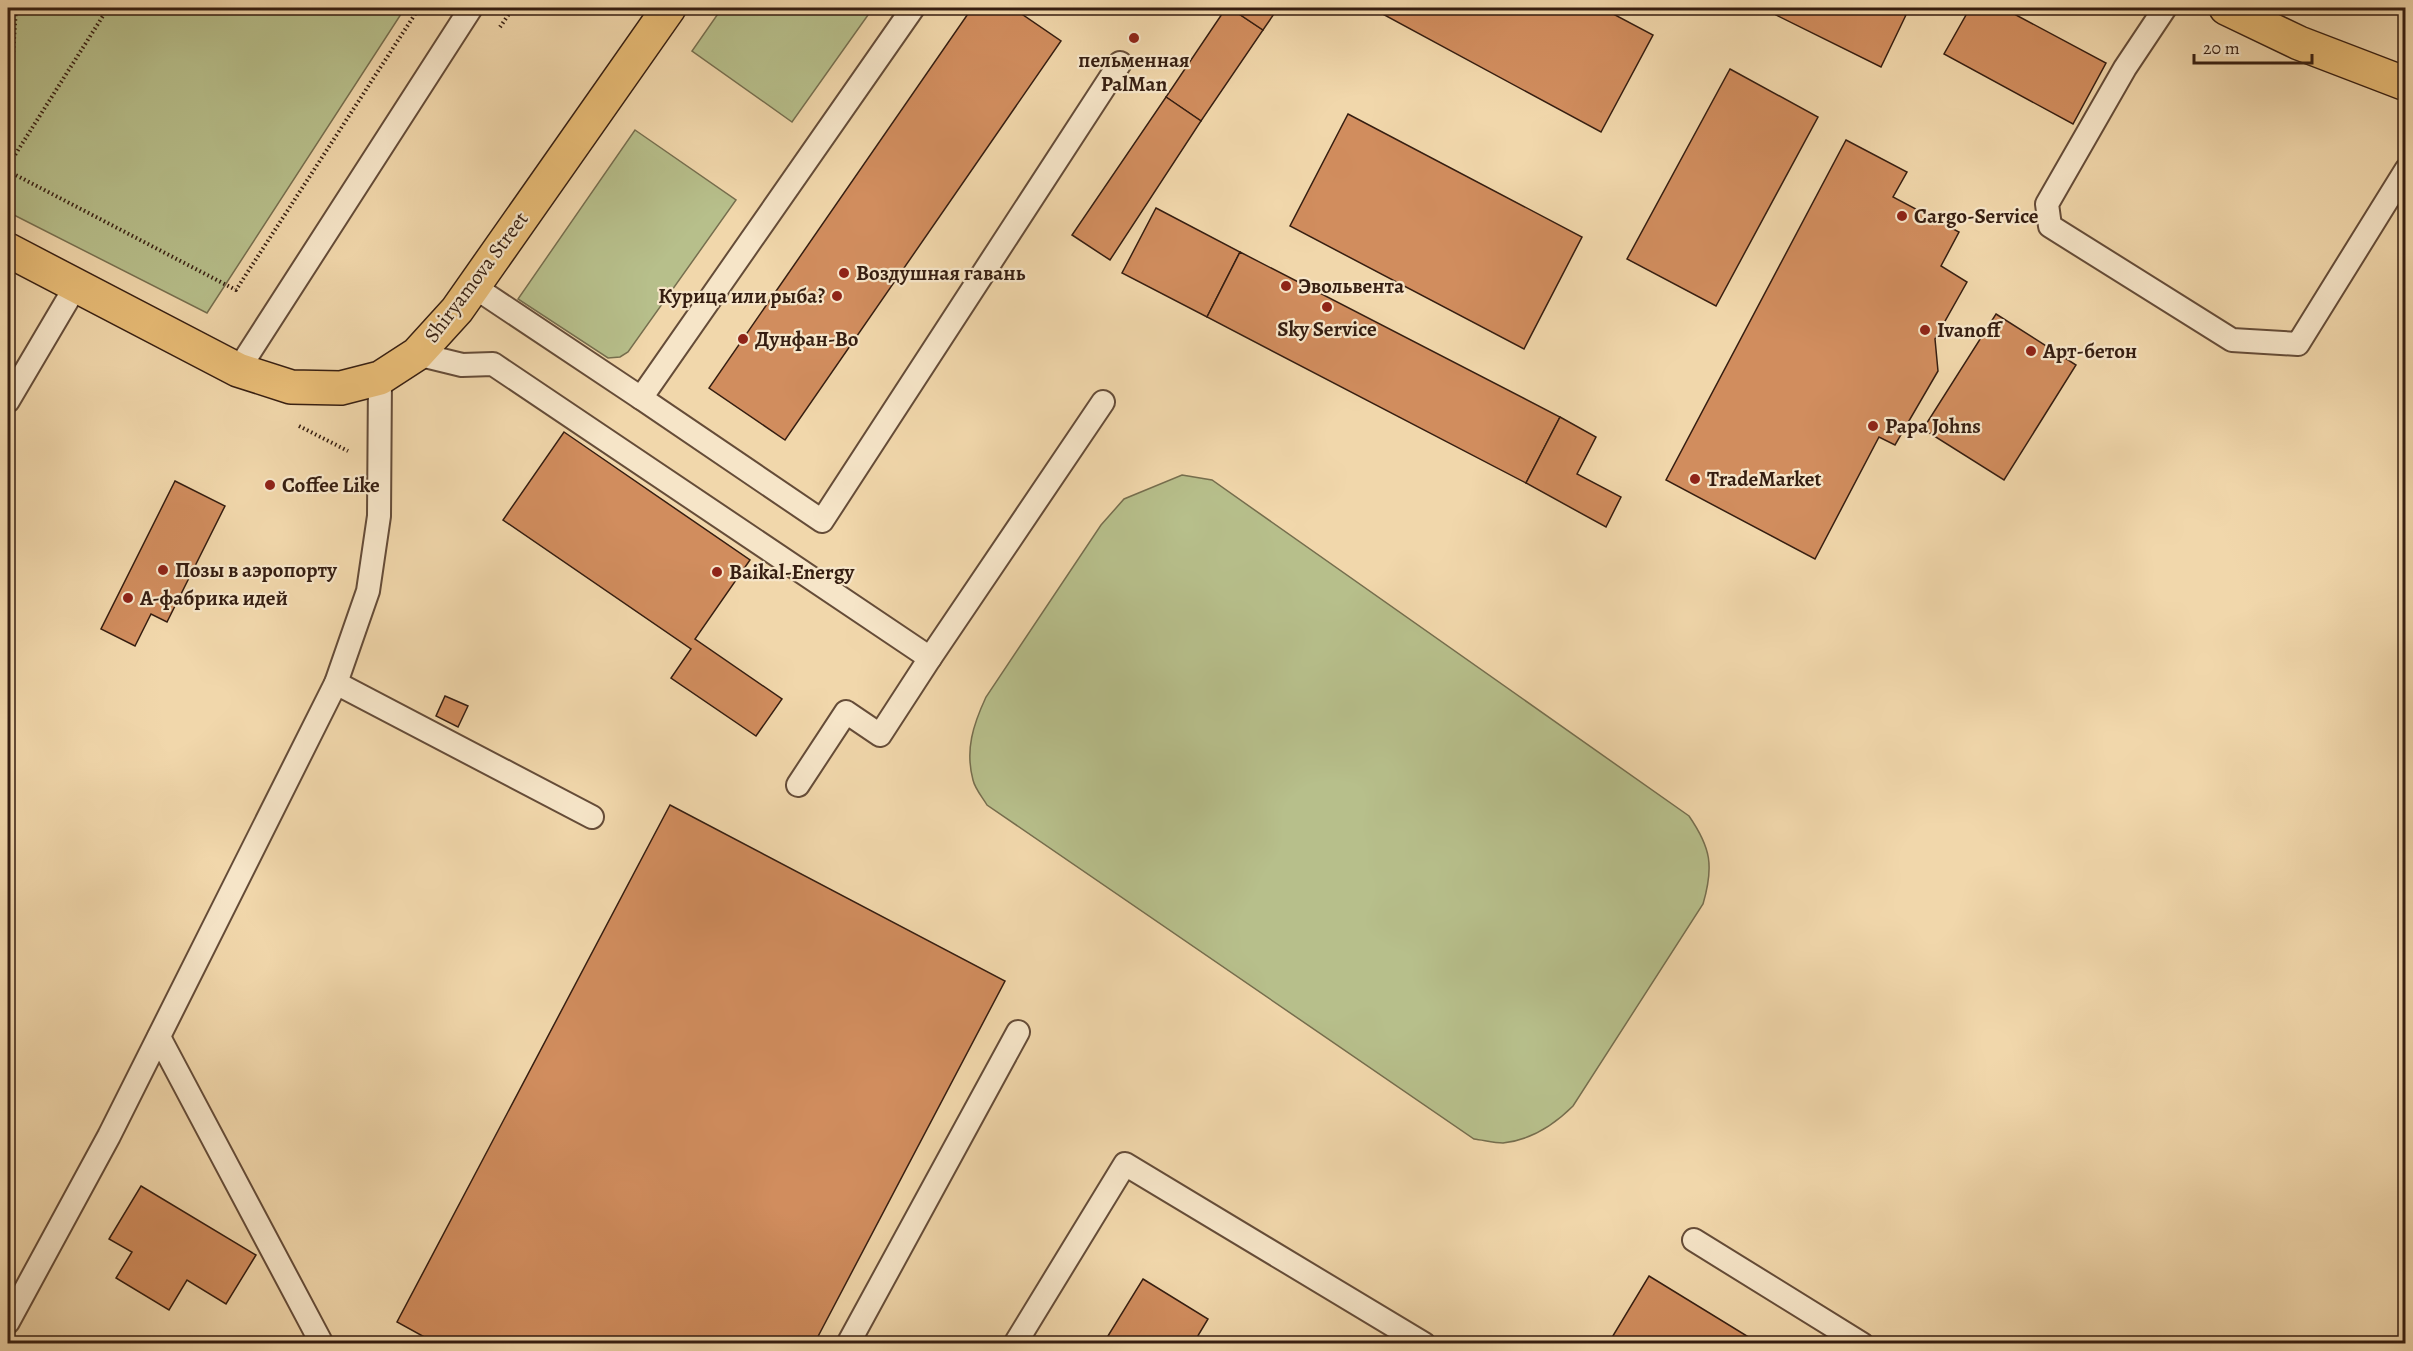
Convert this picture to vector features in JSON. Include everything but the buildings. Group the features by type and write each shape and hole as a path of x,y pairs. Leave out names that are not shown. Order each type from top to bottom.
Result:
{"main road":[{"name":"Shiryamova Street","path":"8,250 238,370 291,387 341,388 380,378 417,354 456,310 669,8"},
{"path":"2226,8 2299,43 2406,84"}],"lane":[{"path":"238,370 471,8"},
{"path":"641,398 914,8"},
{"path":"2165,8 2126,68 2047,204 2049,226 2232,340 2298,344 2406,170"},
{"path":"473,286 822,521 1120,63"},
{"path":"8,401 77,284"},
{"path":"417,354 462,365 493,364 930,658"},
{"path":"8,1323 110,1136 336,683 368,591 379,516 380,378"},
{"path":"798,785 846,712 880,735 1103,402"},
{"path":"336,683 592,817"},
{"path":"848,1344 1018,1032"},
{"path":"159,1037 322,1344"},
{"path":"1015,1344 1125,1164 1424,1344"},
{"path":"1694,1240 1862,1344"}],"path":[{"path":"8,133 16,8"},
{"path":"8,166 108,8"},
{"path":"8,171 236,290 419,8"}],"green space":[{"path":"8,8 405,8 207,313 8,212"},
{"path":"722,8 873,8 792,122 692,51"},
{"path":"635,130 736,200 628,352 620,357 608,358 518,299"},
{"path":"1182,475 1212,480 1689,816 1702,838 1709,868 1709,879 1703,904 1573,1106 1558,1119 1532,1135 1503,1143 1474,1139 987,805 977,790 971,769 970,748 977,718 986,697 1101,525 1124,499"}],"place":[{"name":"пельменная PalMan","path":"1134,38"},
{"name":"Cargo-Service","path":"1902,216"},
{"name":"Воздушная гавань","path":"844,273"},
{"name":"Эвольвента","path":"1286,286"},
{"name":"Курица или рыба?","path":"837,296"},
{"name":"Sky Service","path":"1327,307"},
{"name":"Ivanoff","path":"1925,330"},
{"name":"Дунфан-Во","path":"743,339"},
{"name":"Арт-бетон","path":"2031,351"},
{"name":"Papa Johns","path":"1873,426"},
{"name":"TradeMarket","path":"1695,479"},
{"name":"Coffee Like","path":"270,485"},
{"name":"Позы в аэропорту","path":"163,570"},
{"name":"Baikal-Energy","path":"717,572"},
{"name":"А-фабрика идей","path":"128,598"}]}
